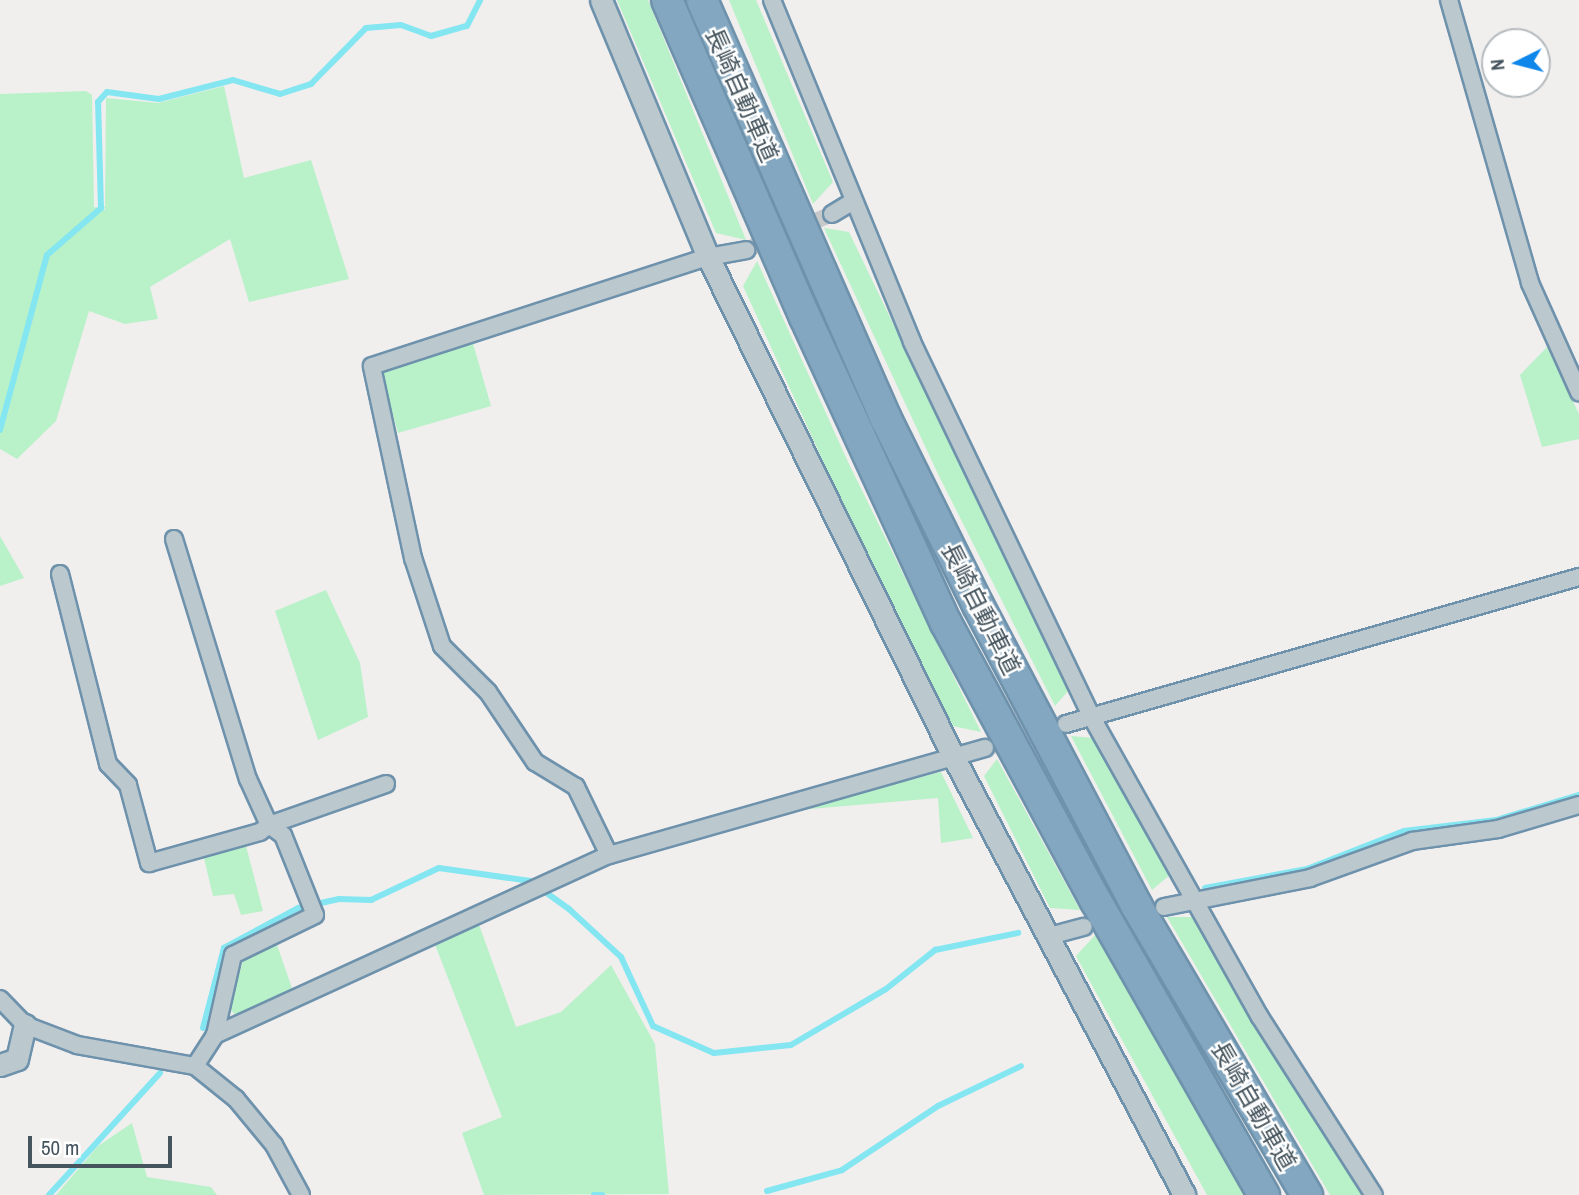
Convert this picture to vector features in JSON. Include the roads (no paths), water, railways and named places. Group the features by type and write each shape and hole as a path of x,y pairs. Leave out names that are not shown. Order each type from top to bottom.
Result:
{"highway":[{"name":"長崎自動車道","path":"667,0 805,317 946,623 1096,901 1264,1195"},
{"name":"長崎自動車道","path":"702,0 886,419 978,605 1136,905 1307,1195"}],"street":[{"path":"601,0 708,257 954,758 1184,1195"},
{"path":"772,0 852,202 912,342 1091,716 1260,1017 1374,1195"},
{"path":"1448,0 1530,283 1579,392"},
{"path":"832,214 852,202"},
{"path":"609,855 576,787 536,762 488,692 442,646 413,558 372,366 708,257 746,250"},
{"path":"174,540 248,779 269,825 284,835 315,915 233,955 215,1035 195,1066"},
{"path":"60,574 108,764 128,785 149,863 260,832 269,825 386,784"},
{"path":"1066,724 1579,577"},
{"path":"215,1035 609,855 771,806 985,748"},
{"path":"1164,907 1310,878 1412,841 1497,829 1579,805"},
{"path":"1046,936 1084,927"},
{"path":"0,999 25,1025 77,1045 195,1066 236,1099 274,1145 301,1195"},
{"path":"0,1065 16,1059 25,1025"}],"waterway":[{"path":"0,430 47,255 101,208 98,102 107,92 159,99 233,80 280,94 311,84 366,28 401,25 431,36 467,26 480,0"},
{"path":"1205,888 1307,869 1404,831 1496,820 1579,795"},
{"path":"203,1028 224,948 298,908 339,899 371,900 439,868 530,881 569,909 621,957 653,1026 714,1053 791,1045 886,989 935,950 1018,933"},
{"path":"767,1191 842,1170 938,1106 1021,1066"},
{"path":"49,1195 160,1073"},
{"path":"594,1195 602,1195"}],"tunnel":[{"path":"746,250 832,214"},
{"path":"985,748 1049,729"}]}
